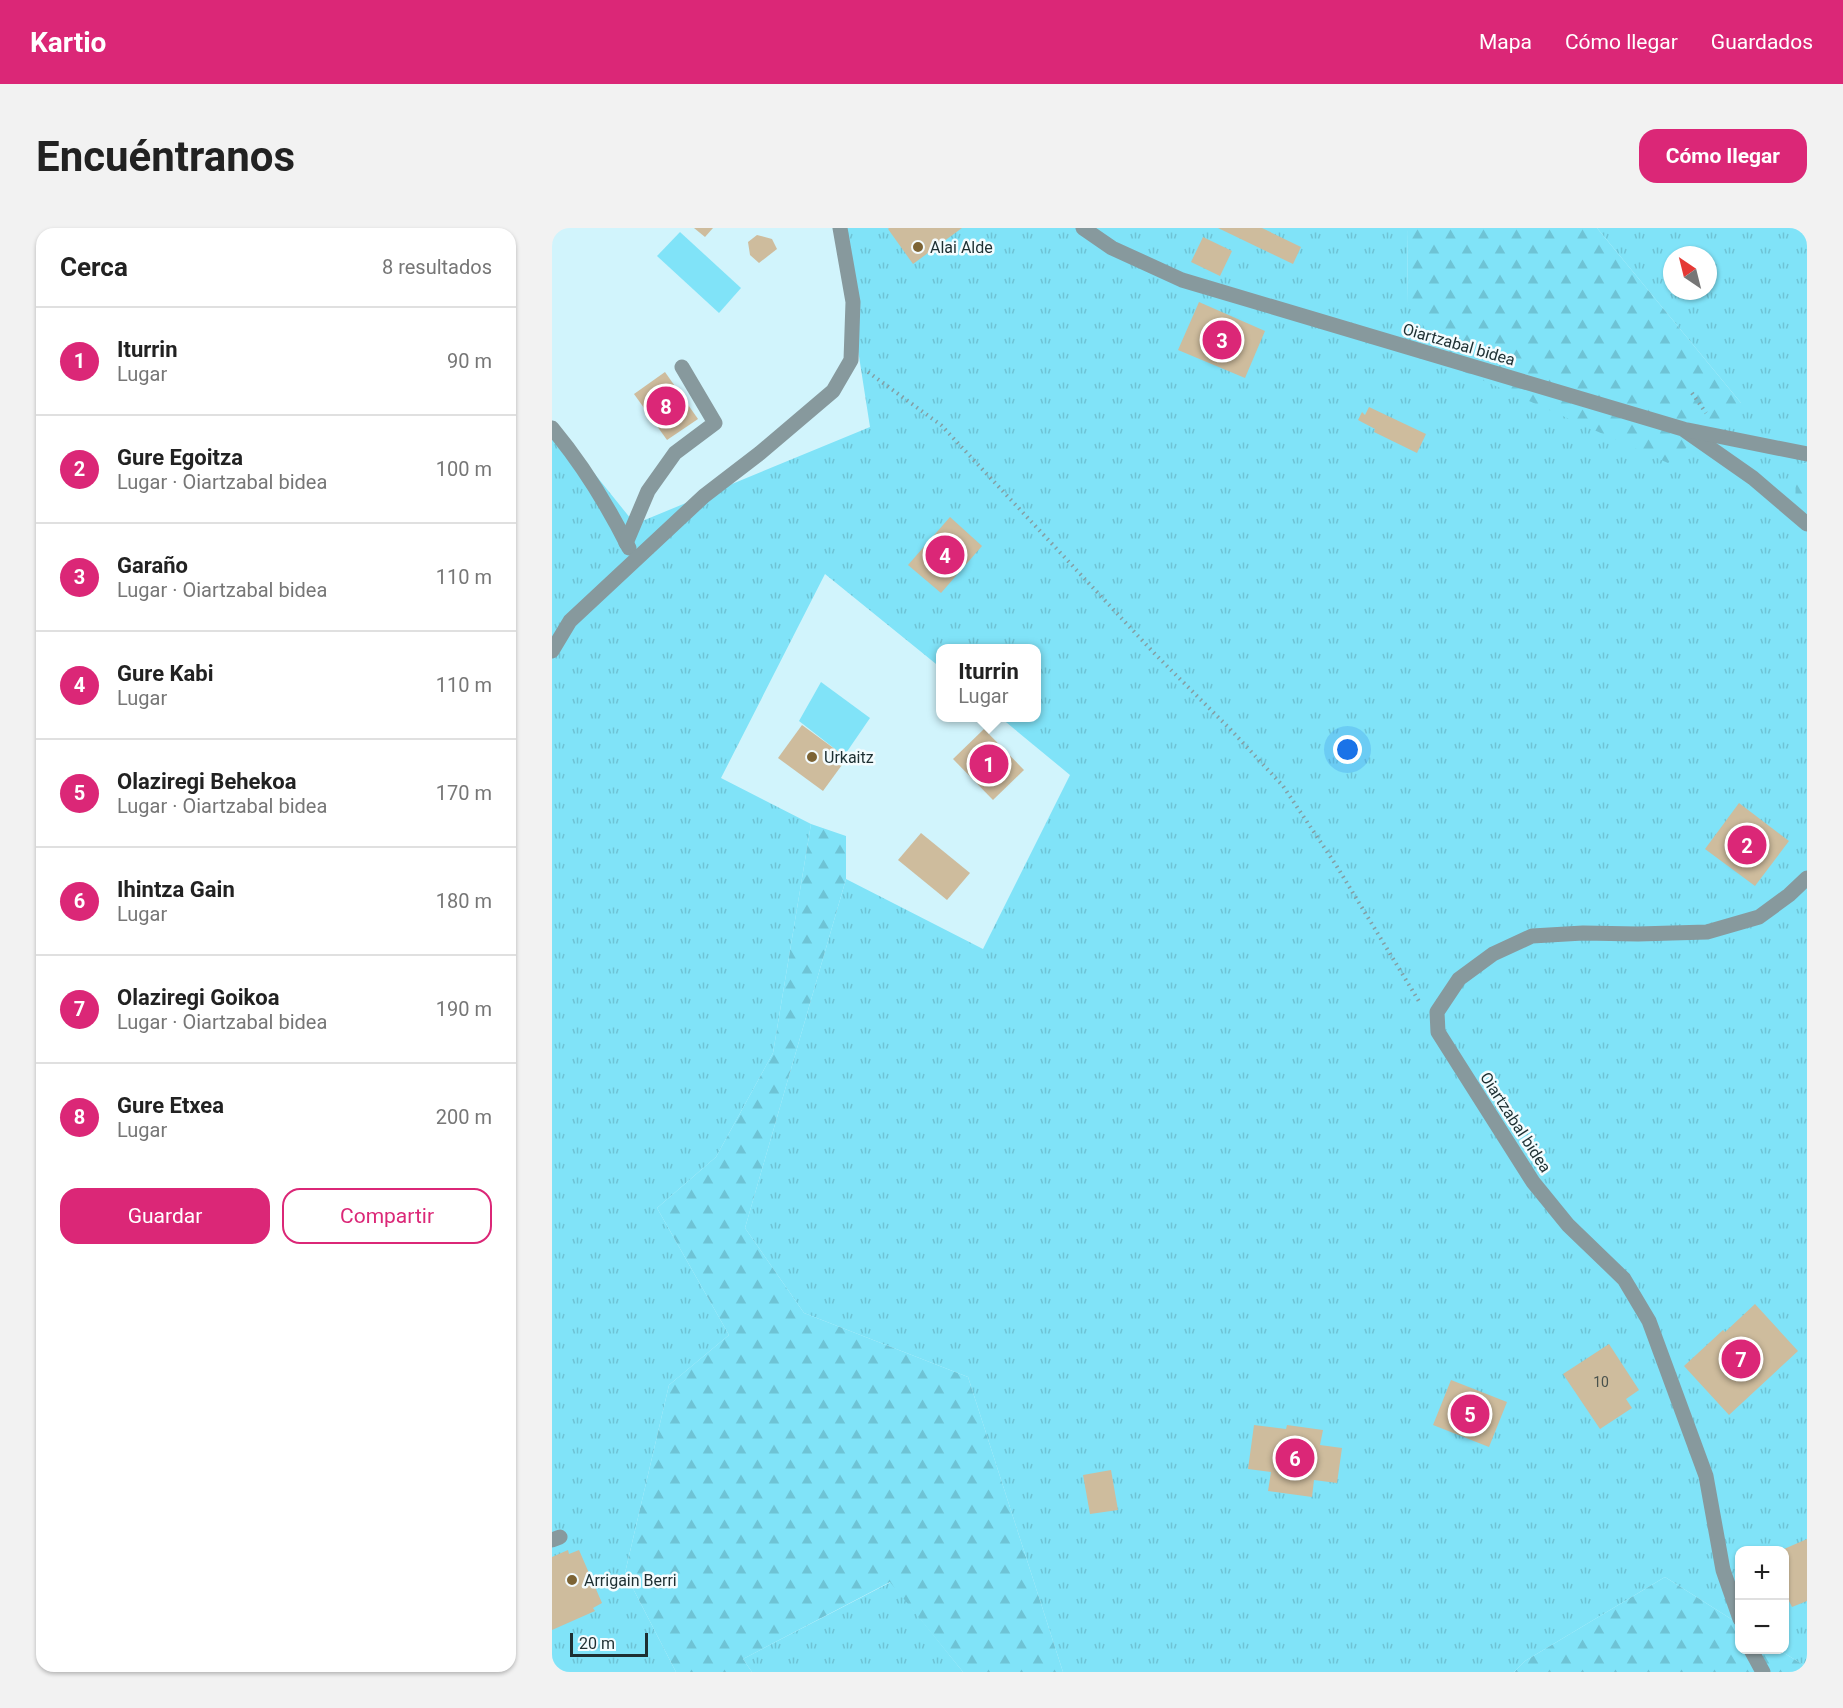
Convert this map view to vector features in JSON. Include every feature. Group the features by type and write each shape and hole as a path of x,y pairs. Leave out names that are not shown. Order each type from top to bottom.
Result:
{"street":[{"path":"552,651 570,621 704,496 760,453 833,391 851,360 853,302 840,228"},
{"name":"Oiartzabal bidea","path":"1083,228 1112,248 1182,280 1683,429 1753,478 1807,524"},
{"path":"626,543 648,491 675,453 716,423 682,367"},
{"path":"552,428 576,459 613,517 635,562"},
{"path":"1683,429 1807,454"},
{"path":"1438,1032 1437,1012 1459,979 1493,954 1532,936 1582,933 1707,932 1759,916 1789,895 1807,878"},
{"name":"Oiartzabal bidea","path":"1438,1032 1533,1182 1568,1225 1623,1279 1648,1321 1706,1476 1723,1570 1735,1605"},
{"path":"1753,1654 1763,1672"}],"path":[{"path":"851,360 941,425 1282,786 1336,865 1438,1032"}],"green space":[{"path":"839,228 1407,228 1408,304 1741,403 1597,228 1807,228 1807,463 1796,465 1807,531 1807,1667 1786,1654 1789,1654 1789,1546 1735,1546 1735,1621 1665,1577 1525,1661 1514,1672 1063,1672 968,1377 804,1313 745,1228 846,879 983,949 1070,775 1006,722 1041,722 1041,644 936,644 936,664 825,574 721,778 811,824 773,1053 716,1157 657,1208 729,1335 669,1385 625,1573 676,1672 552,1672 552,421 635,524 870,427"},
{"path":"1407,228 1597,228 1741,403 1668,463 1453,367 1408,304"},
{"path":"680,232 741,288 719,313 657,256"},
{"path":"1807,463 1807,530 1795,522 1796,464"},
{"path":"821,682 870,718 844,756 799,721"},
{"path":"811,824 846,836 846,879 745,1228 804,1313 968,1377 1063,1672 963,1672 890,1582 743,1659 752,1672 676,1672 625,1573 669,1385 729,1335 657,1208 716,1157 773,1053"},
{"path":"1665,1577 1735,1621 1735,1654 1786,1654 1807,1667 1807,1672 1514,1672 1525,1661"},
{"path":"891,1582 963,1672 752,1672 743,1659"}],"building":[{"path":"694,228 713,228 705,237"},
{"name":"Alai Alde","path":"889,228 962,228 913,264"},
{"path":"1218,228 1262,228 1301,247 1293,264"},
{"path":"757,235 772,239 777,249 759,263 750,255 748,242"},
{"path":"1203,237 1232,251 1220,276 1191,262"},
{"path":"1199,302 1265,331 1245,378 1178,350"},
{"path":"665,372 698,419 667,440 634,394"},
{"path":"1369,407 1426,434 1417,453 1374,432 1375,429 1358,420 1362,412 1365,415"},
{"path":"950,517 982,546 941,593 908,565"},
{"name":"Urkaitz","path":"802,725 847,758 823,791 778,758"},
{"path":"984,729 1024,770 993,800 953,759"},
{"path":"1739,803 1789,841 1755,886 1705,849"},
{"path":"921,833 970,873 947,900 898,860"},
{"path":"1755,1304 1798,1351 1729,1415 1684,1366"},
{"path":"1609,1344 1639,1390 1626,1399 1632,1408 1600,1429 1563,1374"},
{"path":"1451,1380 1507,1402 1489,1447 1433,1425"},
{"path":"1254,1425 1286,1429 1287,1425 1323,1430 1320,1445 1342,1448 1337,1483 1314,1480 1312,1497 1268,1491 1271,1472 1248,1469"},
{"path":"1111,1470 1118,1510 1090,1514 1083,1475"},
{"path":"1807,1539 1807,1601 1792,1607 1789,1601 1789,1547"},
{"name":"Arrigain Berri","path":"568,1550 569,1554 579,1550 602,1603 593,1608 595,1611 552,1630 552,1557"}],"place":[{"name":"Alai Alde","path":"918,247"},
{"name":"Garaño","path":"1222,340"},
{"name":"Gure Etxea","path":"666,406"},
{"name":"Gure Kabi","path":"945,555"},
{"name":"Urkaitz","path":"812,757"},
{"name":"Iturrin","path":"989,764"},
{"name":"Gure Egoitza","path":"1747,845"},
{"name":"Olaziregi Goikoa","path":"1741,1359"},
{"name":"Olaziregi Behekoa","path":"1470,1414"},
{"name":"Ihintza Gain","path":"1295,1458"},
{"name":"Arrigain Berri","path":"572,1580"}]}
